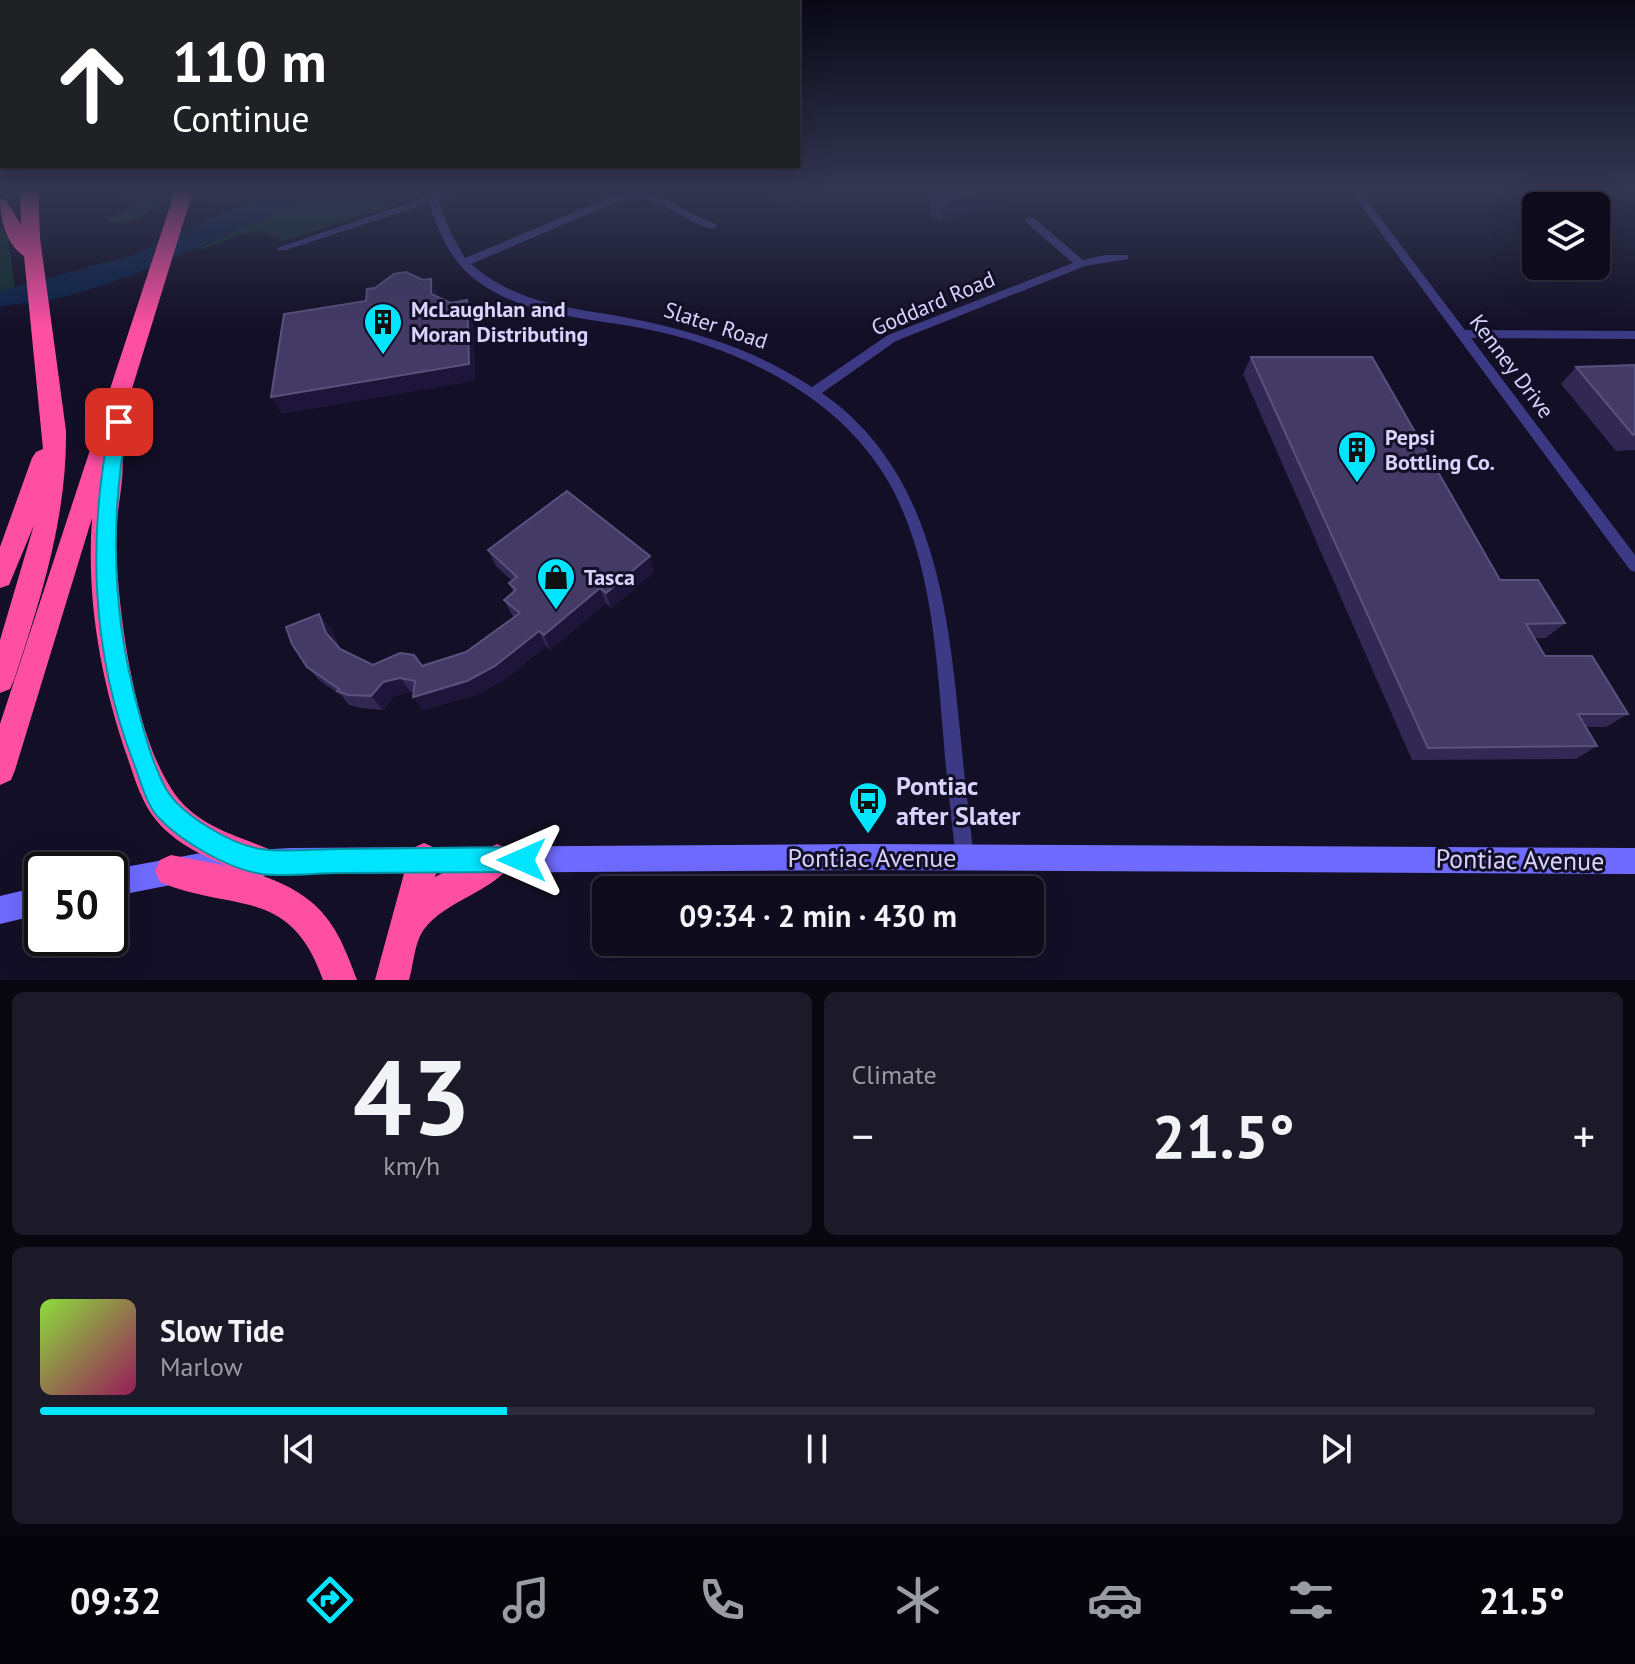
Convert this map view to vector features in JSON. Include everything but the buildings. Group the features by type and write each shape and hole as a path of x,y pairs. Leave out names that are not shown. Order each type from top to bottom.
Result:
{"highway":[{"path":"18,237 35,268"},
{"path":"0,680 35,573 46,528 55,458 33,237"},
{"path":"0,770 169,237"},
{"path":"137,338 113,450 105,513 105,590 115,662 133,734 158,797 167,809 211,844 260,861"},
{"path":"0,577 33,495 53,417"},
{"path":"392,980 424,859"},
{"path":"407,924 444,890 497,860"},
{"path":"171,871 266,893 297,907 320,931 335,961 340,980"}],"main road":[{"name":"Pontiac Avenue","path":"128,879 171,871 260,861 965,858 1635,861"},
{"path":"0,910 24,904"}],"street":[{"path":"282,248 317,237"},
{"name":"Slater Road","path":"447,237 464,263 511,296 570,313 644,325 706,341 765,364 813,393 845,420 878,456 899,489 925,549 938,608 965,858"},
{"path":"464,263 526,237"},
{"path":"1049,237 1081,264"},
{"name":"Kenney Drive","path":"1390,237 1635,566"},
{"name":"Goddard Road","path":"813,393 892,338 1081,264 1124,257"},
{"path":"1464,334 1635,335"}],"green space":[{"path":"0,237 8,237 15,288 0,291"},
{"path":"223,237 237,237 211,246 196,250"},
{"path":"273,237 297,237 284,241"}],"water":[{"path":"172,237 222,237 110,283 59,298 0,307 0,291 136,254"}],"place":[{"name":"McLaughlan and Moran Distributing","path":"383,356"},
{"name":"Pepsi Bottling Co.","path":"1357,484"},
{"name":"Tasca","path":"556,611"},
{"name":"Pontiac after Slater","path":"868,835"}],"route":[{"path":"119,422 106,502 104,568 108,615 115,662 133,734 158,797 167,809 211,844 260,861 522,860"}]}
